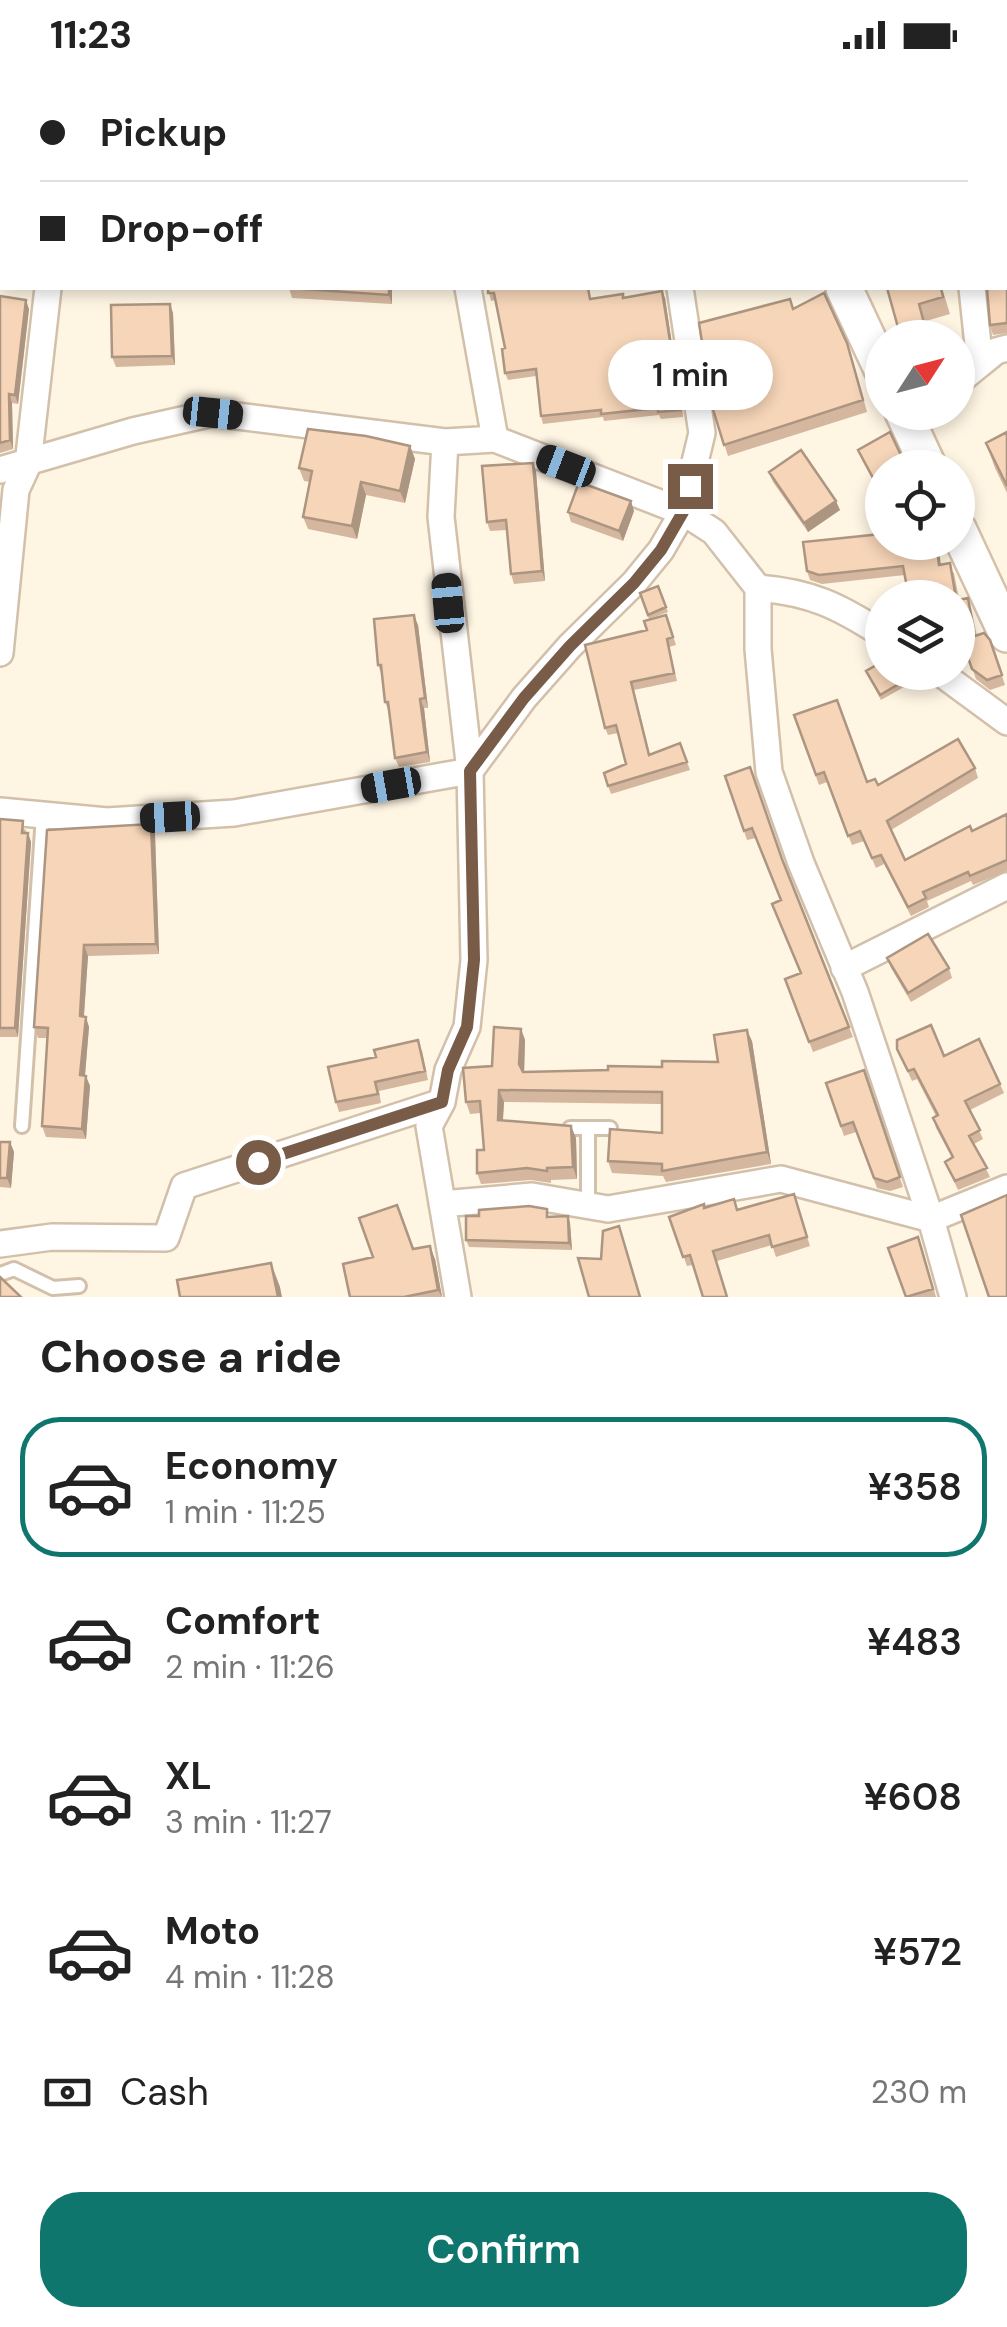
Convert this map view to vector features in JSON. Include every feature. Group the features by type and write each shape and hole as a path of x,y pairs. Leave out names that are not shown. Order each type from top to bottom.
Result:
{"street":[{"path":"0,653 16,490 28,464 48,290"},
{"path":"468,290 495,439"},
{"path":"0,811 107,821 234,814 470,771 524,698 634,583 661,550 683,512 702,433 680,290"},
{"path":"845,290 865,333"},
{"path":"972,290 980,364"},
{"path":"975,368 996,351 1007,348"},
{"path":"0,470 133,431 213,413 445,442 495,439 683,512 714,532 758,588 758,649 770,772 801,863 844,968 931,1219 953,1297"},
{"path":"445,442 441,518 470,771 474,960 467,1027 430,1126 458,1297"},
{"path":"972,560 1007,634"},
{"path":"758,588 785,590 839,606 865,623"},
{"path":"963,690 1007,722"},
{"path":"844,968 1007,886"},
{"path":"0,1244 52,1237 166,1238 184,1186 442,1102"},
{"path":"442,1204 532,1196 608,1209 781,1179 931,1219 1007,1188"}],"lane":[{"path":"22,1126 43,815"},
{"path":"570,1128 610,1128"},
{"path":"588,1128 588,1206"},
{"path":"0,1274 14,1269 53,1288 79,1286"}],"building":[{"path":"318,290 389,290 389,295"},
{"path":"588,290 590,299 662,291 681,410 658,412 658,408 601,414 601,410 541,416 536,369 505,373 505,348 494,293 488,293"},
{"path":"888,290 941,290 943,297 919,304 923,320 896,320"},
{"path":"987,290 1007,290 1007,323 990,325"},
{"path":"824,293 847,343 863,400 724,445 712,406 699,323 790,299 793,309"},
{"path":"0,296 26,300 15,395 9,394 10,440 0,443"},
{"path":"170,304 172,356 112,357 111,305"},
{"path":"308,429 410,446 400,491 361,482 352,526 303,517 312,471 299,468"},
{"path":"890,432 898,450 865,450 865,463 858,450"},
{"path":"1007,432 1007,486 986,443"},
{"path":"801,450 836,501 804,523 769,472"},
{"path":"533,463 542,571 511,574 506,520 487,522 482,466"},
{"path":"579,482 631,501 619,531 568,512"},
{"path":"865,536 865,560 938,560 939,565 950,563 953,580 906,580 903,566 819,575 807,571 803,542"},
{"path":"658,586 666,607 648,615 640,593"},
{"path":"414,615 425,698 420,699 427,752 395,758 374,619"},
{"path":"666,615 673,637 667,639 674,673 631,682 649,755 680,743 687,762 608,786 604,773 626,764 616,725 605,728 585,645 647,630 644,621"},
{"path":"984,633 990,640 1002,675 987,680 975,671 975,636"},
{"path":"837,700 867,782 875,779 878,785 958,739 975,768 887,821 905,860 970,826 972,831 1007,814 1007,860 923,892 926,898 908,907 881,855 872,858 860,831 848,836 824,772 816,775 794,715"},
{"path":"750,767 849,1027 809,1042 785,979 801,973 772,904 781,900 752,828 744,831 725,776"},
{"path":"0,819 23,821 22,833 28,833 15,1028 0,1028"},
{"path":"151,824 156,944 84,945 80,1016 86,1017 80,1075 86,1076 82,1129 42,1126 48,1028 34,1027 47,830"},
{"path":"928,934 949,968 908,993 887,958"},
{"path":"931,1025 944,1056 979,1039 1000,1084 965,1101 980,1130 969,1136 987,1168 955,1181 945,1162 953,1157 933,1118 938,1115 914,1069 908,1071 897,1049 897,1040"},
{"path":"494,1027 521,1029 519,1064 523,1072 662,1067 662,1061 718,1062 714,1035 747,1030 767,1152 662,1171 662,1164 608,1161 610,1129 662,1133 662,1092 499,1090 498,1120 571,1126 573,1167 477,1173 477,1150 484,1150 480,1101 466,1102 463,1068 492,1066"},
{"path":"418,1040 425,1071 375,1082 378,1094 336,1102 328,1067 376,1057 374,1050"},
{"path":"864,1070 900,1177 887,1182 874,1178 853,1122 841,1126 826,1083"},
{"path":"0,1142 10,1142 7,1178 0,1178"},
{"path":"794,1194 807,1237 772,1247 769,1235 713,1251 727,1297 703,1297 690,1255 683,1257 669,1217 704,1204 704,1208 734,1199 737,1210"},
{"path":"1007,1195 1007,1297 989,1297 961,1215"},
{"path":"397,1205 413,1249 430,1246 438,1290 404,1297 350,1297 343,1264 373,1257 359,1218"},
{"path":"529,1206 547,1209 547,1217 568,1216 569,1243 466,1240 466,1216 479,1216 479,1210"},
{"path":"619,1226 640,1297 589,1297 578,1258 601,1259 603,1231"},
{"path":"918,1237 933,1289 906,1297 888,1248"},
{"path":"271,1263 278,1297 180,1297 177,1280"},
{"path":"0,1277 21,1297 0,1297"}],"route":[{"path":"258,1162 442,1102 448,1070 467,1027 474,960 470,771 524,698 661,550 683,512 690,486"}]}
